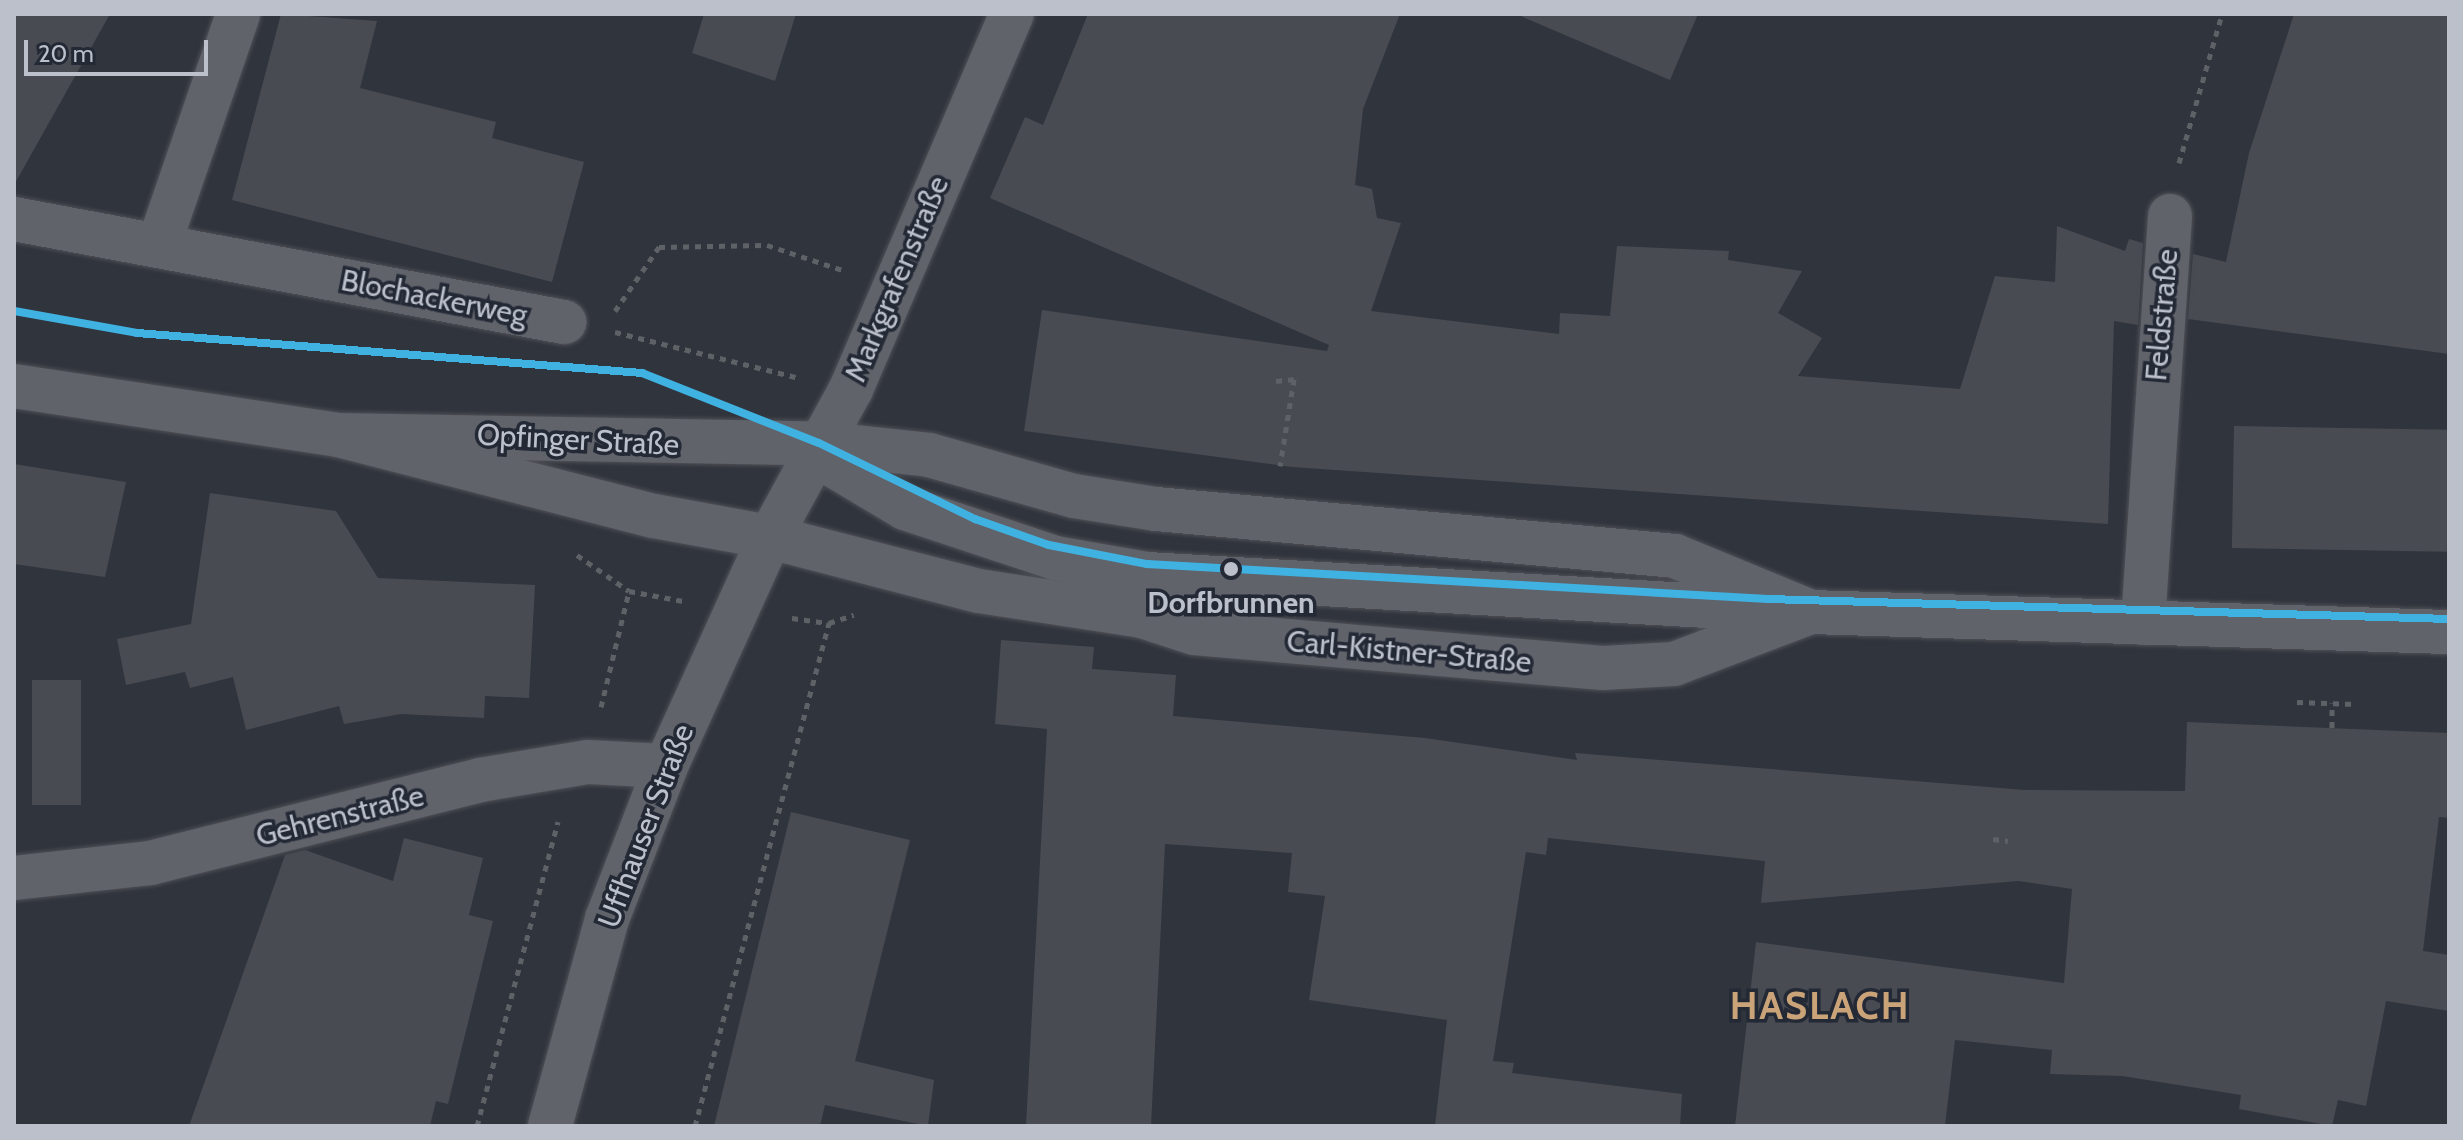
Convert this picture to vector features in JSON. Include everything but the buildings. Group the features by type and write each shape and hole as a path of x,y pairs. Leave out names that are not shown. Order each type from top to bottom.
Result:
{"street":[{"path":"159,244 238,14"},
{"name":"Markgrafenstraße","path":"770,537 851,389 1012,14"},
{"name":"Feldstraße","path":"2143,623 2170,216"},
{"name":"Blochackerweg","path":"14,219 580,324"},
{"name":"Opfinger Straße","path":"14,386 338,435 547,491 770,537"},
{"name":"Opfinger Straße","path":"338,435 816,448"},
{"path":"816,448 905,508 1055,558 1147,574 1811,612"},
{"name":"Carl-Kistner-Straße","path":"816,448 929,455 1074,496 1675,556 1811,612 2449,632"},
{"name":"Carl-Kistner-Straße","path":"770,537 979,591 1142,616 1194,633 1603,668 1674,664 1811,612"},
{"name":"Uffhauser Straße","path":"550,1126 607,919 666,766 770,537"},
{"name":"Gehrenstraße","path":"14,878 150,863 480,780 588,762 666,766"}],"path":[{"name":"Feldstraße","path":"2170,216 2222,14"},
{"path":"580,324 622,305 659,247 767,245 894,288"},
{"path":"580,324 851,389"},
{"path":"1271,518 1294,379 1276,381"},
{"path":"588,762 629,591"},
{"path":"695,1126 829,623"},
{"path":"2297,702 2355,704"},
{"path":"2332,703 2332,728"},
{"path":"1993,839 2008,841"}],"transit line":[{"path":"14,311 137,333 642,373 819,443 975,519 1049,545 1147,564 1768,599 2449,619"}],"place":[{"name":"Dorfbrunnen","path":"1231,569"}],"district":[{"name":"HASLACH","path":"1820,1006"}]}
